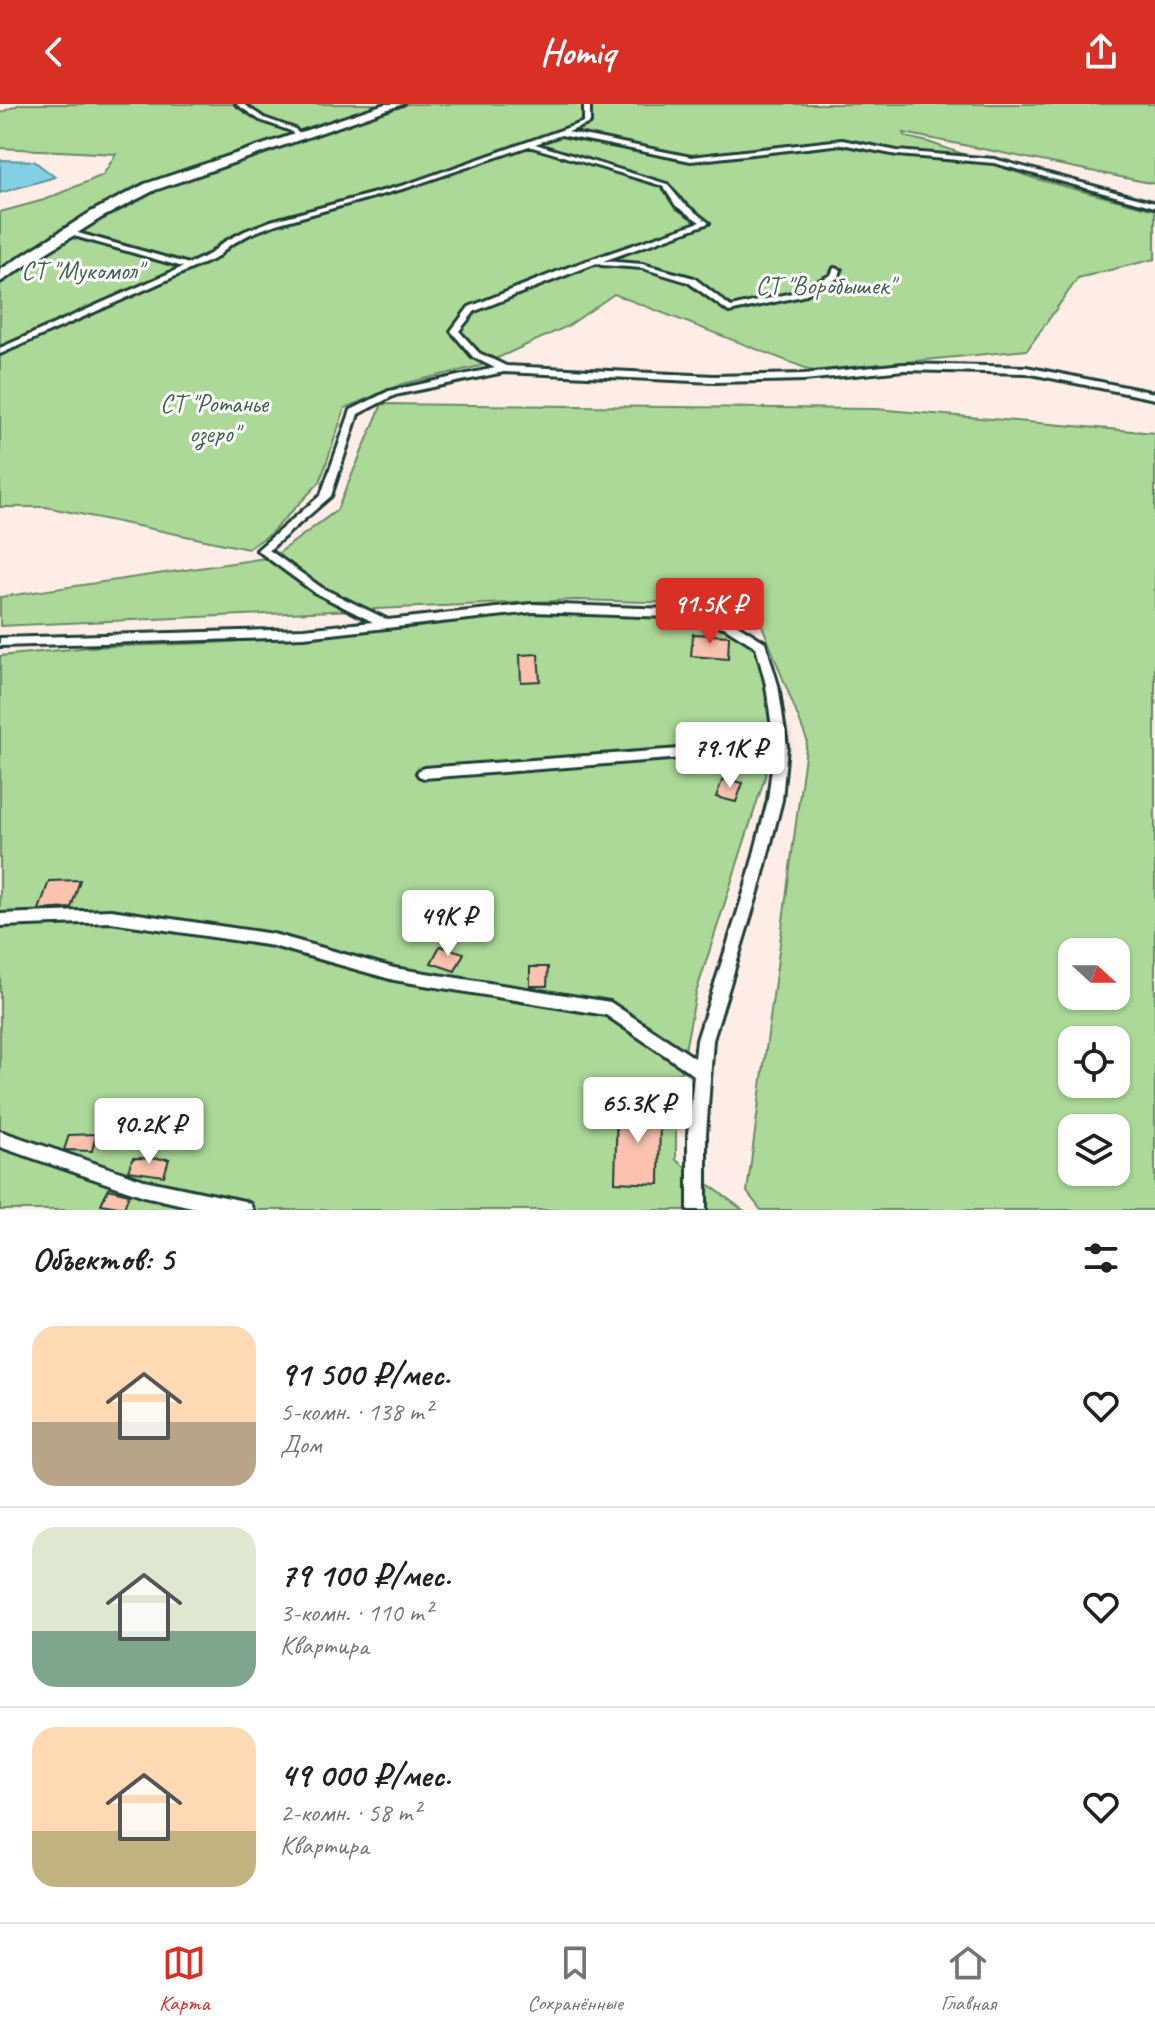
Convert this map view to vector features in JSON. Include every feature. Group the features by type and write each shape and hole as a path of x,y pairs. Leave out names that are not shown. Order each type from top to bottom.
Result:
{"street":[{"path":"0,277 70,232 150,187 397,104"}],"lane":[{"path":"239,104 262,119 293,130 298,137"},
{"path":"0,351 213,256 221,244 269,225 404,188 587,123 587,104"},
{"path":"561,133 691,159 842,142 897,153 994,161 1155,205"},
{"path":"504,369 476,355 455,331 472,309 705,223 679,204 665,185 529,144"},
{"path":"70,232 189,266"},
{"path":"593,262 642,266 691,280 729,310 799,294 835,276 837,270"},
{"path":"387,624 318,590 262,550 326,496 354,412 392,393 504,369 714,379 804,377 904,367 1026,370 1155,396"},
{"path":"0,642 304,633 533,608 669,613 727,624 761,645 772,685 781,746 775,800 752,889 705,1040 697,1134 697,1210"},
{"path":"424,773 781,746"},
{"path":"0,920 111,916 273,940 394,974 610,1009 703,1072"},
{"path":"0,1139 144,1188 244,1210"}],"green space":[{"path":"20,104 1155,104 1155,184 904,133 906,137 1036,179 1155,210 1155,259 1078,278 1027,350 813,371 614,294 568,326 480,366 402,384 345,408 320,482 270,534 248,549 46,507 0,507 0,212 44,200 103,175 116,154 0,148 0,113"},
{"path":"382,404 876,409 1155,433 1155,1210 761,1210 747,1192 807,740 754,605 575,600 0,626 0,597 273,557 337,510"},
{"path":"518,613 676,619 734,633 751,645 755,652 769,720 770,745 765,777 696,993 676,1097 676,1160 743,1210 0,1210 0,656 91,647 214,643 419,627"}],"water":[{"path":"0,160 34,161 55,177 0,193"}],"building":[{"path":"693,634 729,636 728,659 691,656"},
{"path":"538,654 540,681 521,682 520,655"},
{"path":"723,779 743,783 736,802 716,797"},
{"path":"80,880 71,908 39,910 49,881"},
{"path":"440,946 464,953 455,971 431,963"},
{"path":"530,967 548,967 547,986 530,986"},
{"path":"617,1107 660,1108 659,1184 615,1182"},
{"path":"96,1134 92,1151 64,1150 69,1135"},
{"path":"133,1158 169,1159 164,1176 128,1171"},
{"path":"108,1189 129,1194 124,1208 101,1204"}],"park label":[{"name":"СТ \"Мукомол\"","path":"82,270"},
{"name":"СТ \"Воробышек\"","path":"825,285"},
{"name":"СТ \"Ротанье озеро\"","path":"214,418"}]}
